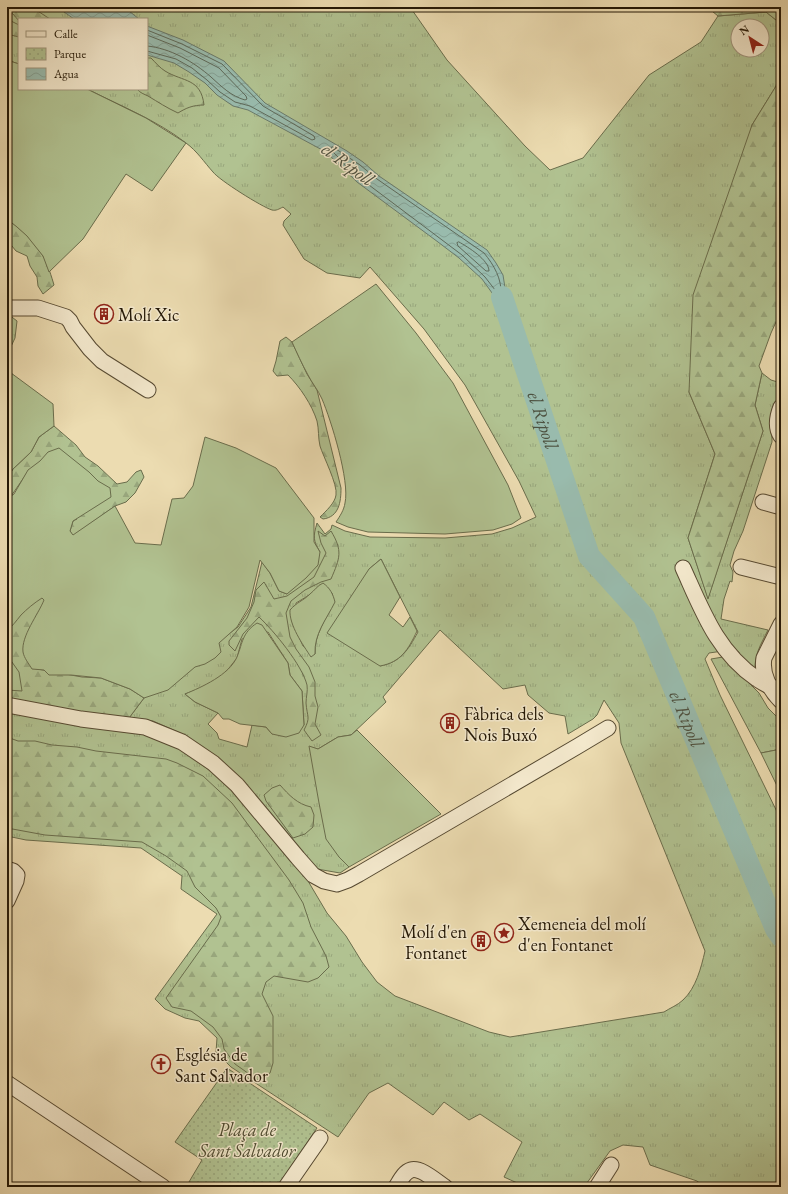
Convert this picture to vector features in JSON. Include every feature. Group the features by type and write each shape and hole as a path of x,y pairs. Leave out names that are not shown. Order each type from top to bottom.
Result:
{"street":[{"path":"7,308 33,308 54,312 66,317 90,349 102,361 148,390"},
{"path":"781,407 777,424 781,436"},
{"path":"763,502 781,507"},
{"path":"741,567 781,577"},
{"path":"683,568 709,625 725,650 748,672 776,689"},
{"path":"781,624 763,663 765,676 776,689 781,701"},
{"path":"7,705 81,719 145,728 182,742 213,763 237,785 313,874 324,881 338,884 348,880 608,728"},
{"path":"7,901 16,881 12,872"},
{"path":"7,1083 163,1187"},
{"path":"286,1187 320,1138"},
{"path":"597,1187 611,1165"},
{"path":"396,1187 410,1170 417,1170 427,1174 445,1187"}],"green space":[{"path":"7,7 410,7 447,60 525,146 550,170 583,158 649,75 701,42 718,16 766,12 781,24 781,78 752,125 689,392 715,454 688,538 708,598 763,431 755,405 762,373 771,380 781,383 781,394 772,417 772,442 743,531 734,551 730,565 733,572 732,582 730,581 724,599 721,619 768,630 755,661 755,673 741,661 739,652 730,650 709,653 705,659 720,695 781,820 781,1187 704,1187 697,1181 650,1165 643,1147 623,1145 610,1151 584,1187 526,1187 504,1177 522,1142 480,1114 469,1120 444,1102 433,1115 388,1083 369,1093 338,1137 231,1067 216,1052 217,1038 199,1021 185,1018 165,1009 155,999 217,914 181,889 182,876 141,848 26,840 7,836 7,705 144,733 178,747 228,784 308,881 327,913 346,936 362,962 377,982 395,996 489,1032 510,1037 664,1012 681,1002 688,995 695,984 705,951 621,743 619,723 604,700 597,715 593,719 568,734 565,716 549,713 528,695 525,685 503,689 440,630 383,697 386,702 351,735 338,737 318,749 310,747 339,857 349,867 340,873 317,869 190,741 178,732 153,721 129,718 144,698 238,627 251,607 262,562 270,573 279,591 287,594 320,552 314,538 317,523 325,534 331,529 332,525 345,531 370,537 445,538 492,534 512,528 536,517 519,481 465,385 424,329 370,267 360,278 327,273 304,259 283,225 284,221 291,214 283,207 272,210 251,199 217,176 194,150 175,135 138,114 89,90 148,90 148,18 18,18 18,64 7,60","holes":["381,559 418,632 407,650 399,658 393,662 380,666 369,569","332,593 334,602 318,634 315,654 303,646 298,635 296,603 311,594","268,632 288,663 290,675 302,691 304,725 272,734 266,727 252,725 247,747 219,739 217,733 208,724 218,713 195,702 185,694 218,682 237,658 242,639"]},
{"path":"7,7 33,8 48,18 18,18 18,20 13,14 7,11"},
{"path":"707,7 781,7 781,24 766,12 718,16"},
{"path":"7,19 18,24 18,37 7,34"},
{"path":"148,58 151,58 165,71 195,85 202,96 204,105 190,107 178,113 138,90 148,90"},
{"path":"7,60 18,64 18,90 89,90 146,118 186,143 152,191 126,174 83,239 49,272 43,256 27,236 7,219"},
{"path":"781,78 781,311 759,366 762,373 755,405 763,431 708,599 688,538 715,454 689,392 693,295 752,125"},
{"path":"7,219 31,240 45,259 54,285 43,294 38,286 37,277 30,266 27,256 16,251 7,240"},
{"path":"376,284 416,333 453,383 508,485 521,518 512,524 493,530 445,534 368,532 336,522 344,508 346,493 339,451 322,399 292,342"},
{"path":"8,314 17,321 15,338 8,353 10,369 7,371 7,315"},
{"path":"286,337 292,342 307,374 317,390 341,488 340,503 338,508 333,515 328,518 323,519 320,517 334,501 336,490 333,478 320,446 315,415 301,391 288,375 277,376 273,371 280,341"},
{"path":"7,370 53,404 54,426 39,437 31,452 13,469 7,478"},
{"path":"54,426 76,445 85,457 98,466 117,484 127,482 136,472 141,470 144,477 135,493 126,502 115,506 73,536 70,531 73,521 77,519 27,473 7,502 7,478 13,469 31,452 39,437"},
{"path":"205,437 236,448 276,468 314,518 314,542 320,552 318,565 306,578 287,594 279,591 270,573 260,560 249,607 237,627 219,643 221,652 205,664 195,667 168,690 144,698 130,689 101,678 71,675 49,675 44,670 32,669 24,656 23,646 27,632 44,600 42,598 31,606 7,630 7,499 14,494 28,470 40,461 48,452 59,448 98,481 110,488 111,497 73,521 70,531 73,535 115,506 135,543 161,545 172,499 184,498 193,486"},
{"path":"318,531 325,536 331,531 335,538 339,549 339,555 334,572 331,579 305,590 291,601 286,613 290,637 296,649 309,667 315,682 315,696 318,707 315,724 321,735 312,741 304,730 308,719 306,703 307,685 294,658 279,639 259,617 243,634 235,651 229,645 229,641 247,618 254,602 256,590 264,582 274,599 287,596 314,577 326,553 321,543"},
{"path":"381,559 400,597 389,615 403,627 410,617 417,631 407,649 399,658 393,662 380,666 327,633 369,569"},
{"path":"323,583 331,591 335,602 324,621 316,640 315,654 311,657 294,628 290,616 290,610"},
{"path":"39,595 47,597 32,668 82,677 101,678 130,689 144,698 129,718 7,705 7,627"},
{"path":"257,623 262,625 288,663 290,675 302,691 304,725 299,733 286,737 272,734 266,727 240,724 229,719 223,719 218,713 195,702 185,694 222,675 237,657 248,630"},
{"path":"7,655 19,672 22,691 7,690"},
{"path":"723,657 759,693 768,708 781,721 781,749 761,753 711,659"},
{"path":"357,730 441,814 349,867 339,857 326,839 309,746 318,749 338,737 351,735"},
{"path":"7,737 18,741 35,741 52,745 166,759 203,776 232,803 289,880 303,903 311,927 326,956 329,967 318,978 308,982 274,976 266,982 262,994 273,1016 273,1063 270,1073 259,1081 235,1064 224,1049 222,1039 213,1027 191,1011 172,1007 166,998 218,925 221,917 216,908 195,887 187,871 166,856 142,842 45,835 7,828"},
{"path":"781,749 781,794 761,753"},
{"path":"280,785 297,801 311,807 314,815 313,827 305,834 293,838 266,801 264,795 272,788"},
{"name":"Plaça de Sant Salvador","path":"227,1068 317,1128 277,1187 186,1187 202,1160 175,1142"}],"water":[{"path":"57,7 124,7 138,18 73,18"},
{"path":"148,26 183,40 224,61 265,103 347,151 379,176 487,250 503,275 511,326 500,304 482,279 459,258 357,182 326,152 248,110 233,106 217,95 205,83 174,63 148,55"}],"waterway":[{"name":"el Ripoll","path":"502,297 589,556 644,617 776,929 781,936"}],"place":[{"name":"Molí Xic","path":"104,314"},
{"name":"Fàbrica dels Nois Buxó","path":"450,723"},
{"name":"Xemeneia del molí d'en Fontanet","path":"504,933"},
{"name":"Molí d'en Fontanet","path":"481,941"},
{"name":"Església de Sant Salvador","path":"161,1064"}]}
